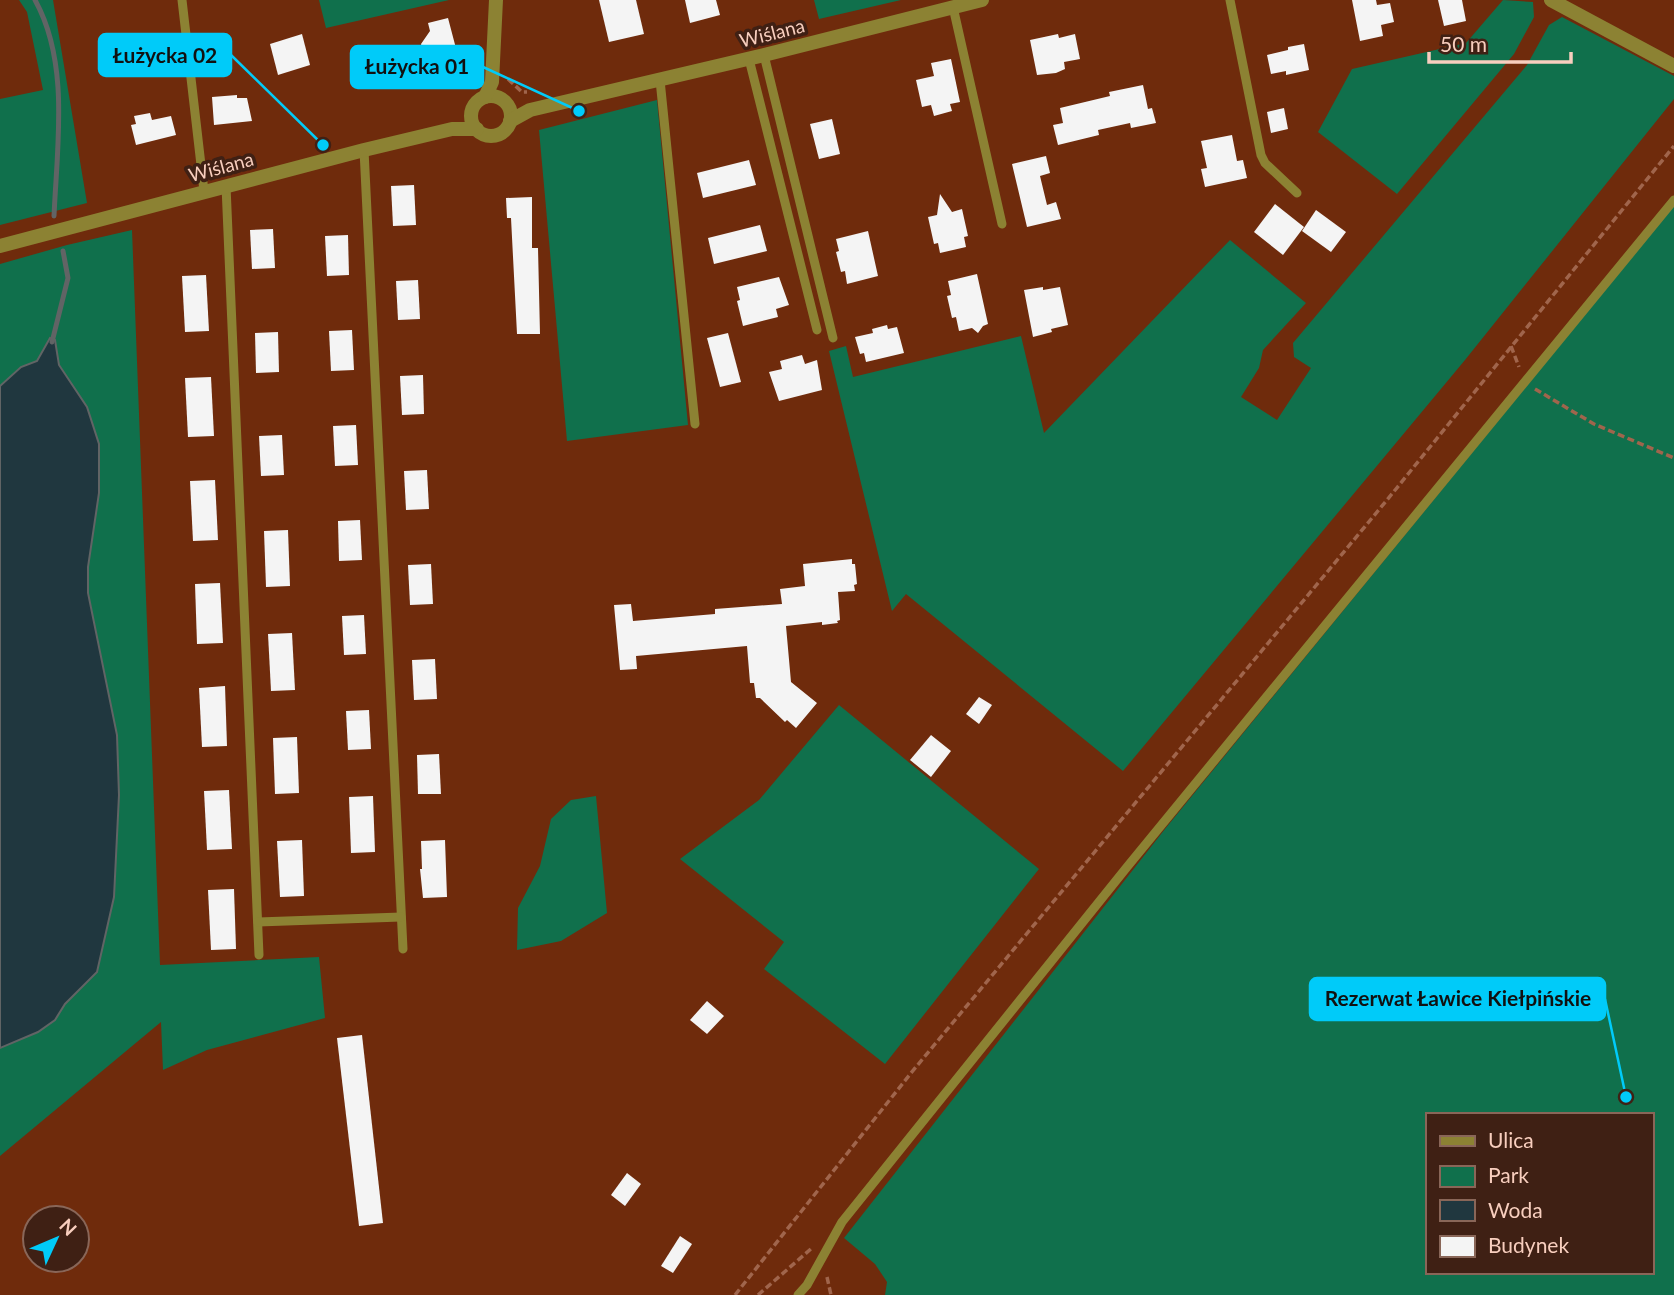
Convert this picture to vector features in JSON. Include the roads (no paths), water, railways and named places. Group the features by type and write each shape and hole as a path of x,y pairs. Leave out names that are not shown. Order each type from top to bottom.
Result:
{"street":[{"path":"496,0 492,82 497,100 510,121 504,131 487,135 474,122 476,103 497,100"},
{"name":"Wiślana","path":"510,121 530,110 749,59 982,0"},
{"path":"1551,0 1674,66"},
{"name":"Wiślana","path":"497,100 530,110"},
{"name":"Wiślana","path":"0,246 474,122"}],"lane":[{"path":"182,0 204,191"},
{"path":"1230,0 1261,155 1265,163 1297,193"},
{"path":"953,7 1002,225"},
{"path":"764,55 833,338"},
{"path":"749,59 817,330"},
{"path":"660,80 695,424"},
{"path":"364,150 403,949"},
{"path":"226,186 259,955"},
{"path":"799,1295 842,1223 1144,845 1674,200"},
{"path":"258,922 401,917"}],"water":[{"path":"50,338 55,340 59,365 87,407 99,444 99,493 88,567 88,593 117,735 119,795 114,897 97,972 65,1004 55,1020 38,1032 0,1048 0,386 21,367 37,361"}],"waterway":[{"path":"35,0 46,24 57,78 59,134 54,216"},
{"path":"52,342 68,278 63,251"}],"place":[{"name":"Łużycka 01","path":"579,111"},
{"name":"Łużycka 02","path":"323,145"},
{"name":"Rezerwat Ławice Kiełpińskie","path":"1626,1097"}]}
